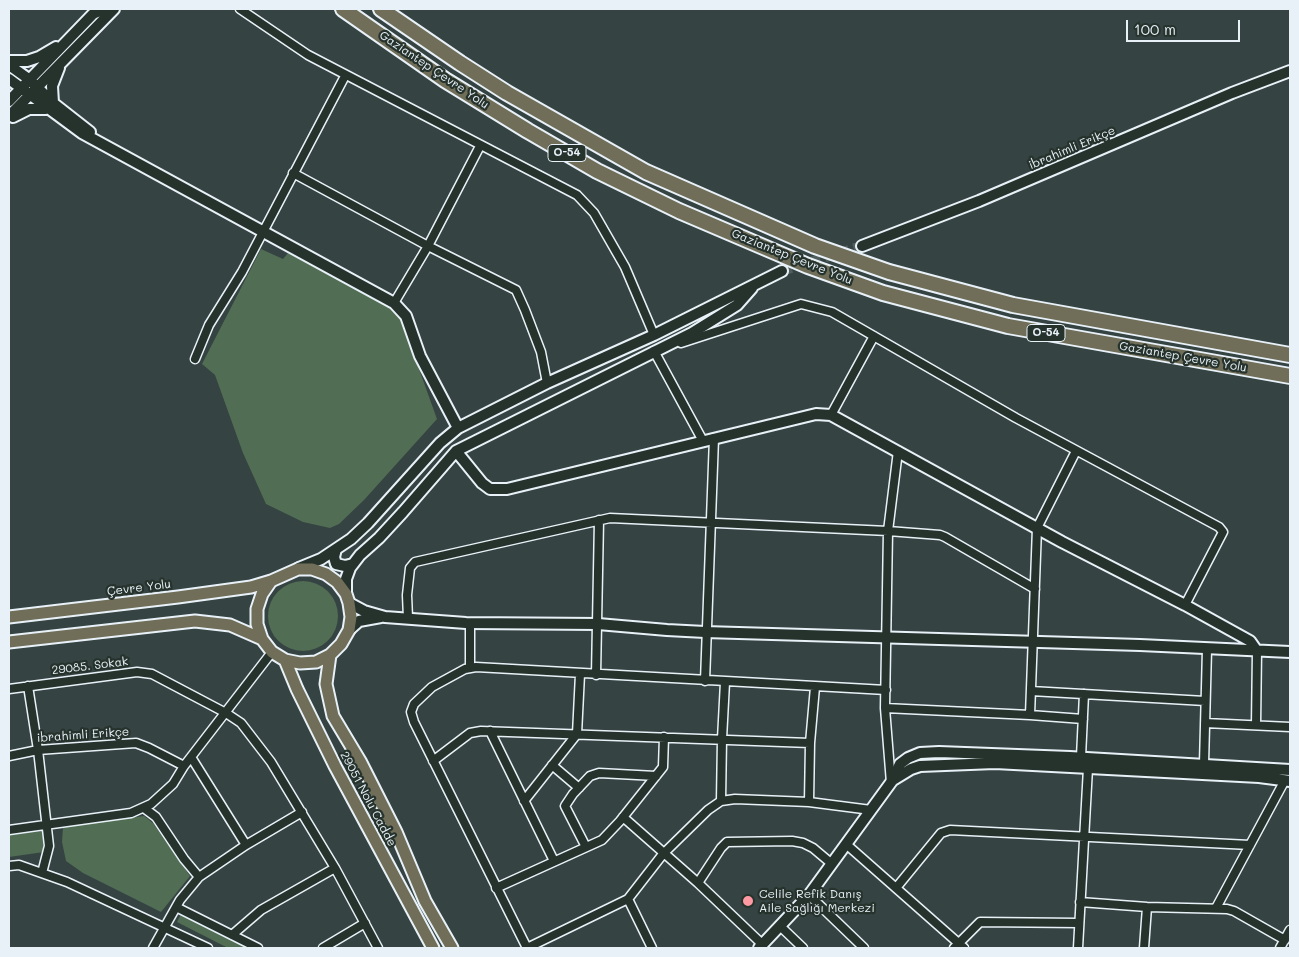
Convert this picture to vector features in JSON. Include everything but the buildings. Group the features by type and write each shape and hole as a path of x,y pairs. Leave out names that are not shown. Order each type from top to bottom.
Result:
{"highway":[{"name":"Gaziantep Çevre Yolu","path":"343,9 445,80 597,171 679,210 808,266 883,293 1008,326 1290,376"},
{"name":"Gaziantep Çevre Yolu","path":"381,9 460,64 507,93 646,172 815,246 889,272 1013,305 1290,355"}],"main road":[{"path":"298,569 312,569 326,574 337,582 347,598 351,617 349,630 341,644 330,655 316,662 300,663 285,660 272,652 262,639 257,624 257,608 262,594 271,581 298,569"},
{"name":"Çevre Yolu","path":"9,616 89,608 252,587 271,581"},
{"path":"9,623 74,614 130,602"},
{"path":"9,642 195,620 230,626 262,639"},
{"path":"9,636 50,630 86,633"},
{"name":"29051 Nolu Cadde","path":"330,655 326,684 334,716 360,761 396,832 425,900 452,948"},
{"name":"29051 Nolu Cadde","path":"285,660 297,690 335,766 433,948"}],"street":[{"path":"9,61 27,61 51,51 94,14 104,9"},
{"path":"51,106 52,86 58,69 114,9"},
{"path":"240,9 308,55 345,76 577,196 594,213 624,267 654,335"},
{"path":"9,116 25,92 73,34"},
{"path":"33,84 63,62"},
{"path":"9,65 33,84 51,106"},
{"name":"ibrahimli Erikçe","path":"862,246 979,201 1232,93 1290,71"},
{"path":"195,360 209,325 242,272 345,76"},
{"path":"9,79 25,92 51,106 104,144 170,182 263,230 394,303 406,316 420,356 458,428"},
{"path":"9,101 25,92"},
{"path":"9,121 20,112 28,109 51,106"},
{"path":"394,303 428,246 480,146"},
{"path":"293,173 428,246 516,290 541,352 547,383"},
{"path":"298,569 321,559 368,523 440,443 458,428 547,383 654,335 782,271"},
{"path":"753,286 737,305 692,334 654,351 456,452 403,512 353,564 346,579 347,598 364,611 385,616 470,623 598,624 705,632 1140,645 1290,652"},
{"path":"654,351 801,304 832,312 1016,418 1219,527 1223,532 1185,605"},
{"path":"831,415 874,336"},
{"path":"654,351 703,441"},
{"path":"456,452 482,483 490,488 507,490 816,414 831,415 1250,641 1257,650 1256,725"},
{"path":"705,681 705,632 714,438"},
{"path":"892,782 885,708 888,530 898,451"},
{"path":"1030,715 1038,528 1076,451"},
{"path":"408,618 407,596 410,568 414,562 610,518 710,524 888,530 945,537 1035,589"},
{"path":"596,675 600,520"},
{"path":"336,549 334,557 336,564 345,566 353,564"},
{"path":"349,630 359,621 385,616"},
{"path":"470,623 470,668"},
{"path":"1204,764 1207,649"},
{"path":"9,830 131,813 152,804 172,784 272,652"},
{"path":"871,810 809,802 735,799 721,801 708,810 663,854 628,899 527,948 433,761 411,712 414,704 432,687 465,668 886,690"},
{"name":"29085. Sokak","path":"9,689 137,672 152,674 226,713 241,724 272,762 335,868 378,948"},
{"path":"524,801 577,734 580,674"},
{"path":"721,801 725,682"},
{"path":"28,686 38,750 49,846 42,873"},
{"path":"809,802 810,743 815,687"},
{"path":"1031,691 1206,701"},
{"path":"1081,757 1084,694"},
{"path":"885,708 1082,719"},
{"path":"1205,722 1290,727"},
{"path":"433,761 470,733 481,731 810,743"},
{"path":"490,731 554,861"},
{"path":"496,888 602,840 663,767 664,737"},
{"name":"ibrahimli Erikçe","path":"9,756 38,750 136,743 184,766"},
{"path":"623,817 698,884 761,946 809,895 892,782 900,764 920,753 1081,757 1290,770"},
{"path":"191,757 246,845"},
{"path":"892,782 911,769 928,765 996,763 1288,780 1216,908"},
{"path":"552,766 579,788"},
{"path":"1078,948 1088,768"},
{"path":"586,847 565,806 590,776 599,773 656,776"},
{"path":"144,808 156,817 184,859 200,877"},
{"path":"153,948 176,907 200,877 246,845 302,812"},
{"path":"896,888 941,833 950,830 1250,845"},
{"path":"698,884 721,848 727,842 792,841 803,843 813,848 832,864"},
{"path":"846,844 959,946 980,922 1079,923"},
{"path":"9,866 19,865 67,882 208,948"},
{"path":"232,935 261,910 335,868"},
{"path":"809,895 864,948"},
{"path":"628,899 652,948"},
{"path":"1080,902 1147,907 1216,908 1234,911 1285,940"},
{"path":"176,907 258,948"},
{"path":"1144,948 1147,907"},
{"path":"323,948 365,923"},
{"path":"780,926 803,948"},
{"path":"1280,948 1290,930"}],"green space":[{"path":"261,249 283,259 288,253 388,307 401,319 437,419 364,500 339,524 330,528 303,522 266,504 243,453 215,375 202,364"},
{"path":"303,581 316,584 328,591 335,603 338,616 335,629 328,641 316,648 303,651 290,648 278,641 271,629 268,616 271,603 278,591 290,584"},
{"path":"144,816 153,823 190,876 161,912 83,873 66,861 62,842 63,827"},
{"path":"43,831 44,852 9,857 9,835"},
{"path":"181,914 249,948 228,948 177,922"}],"tunnel":[{"path":"782,271 862,246"}],"place":[{"name":"Celile Refik Danış Aile Sağlığı Merkezi","path":"748,901"}]}
